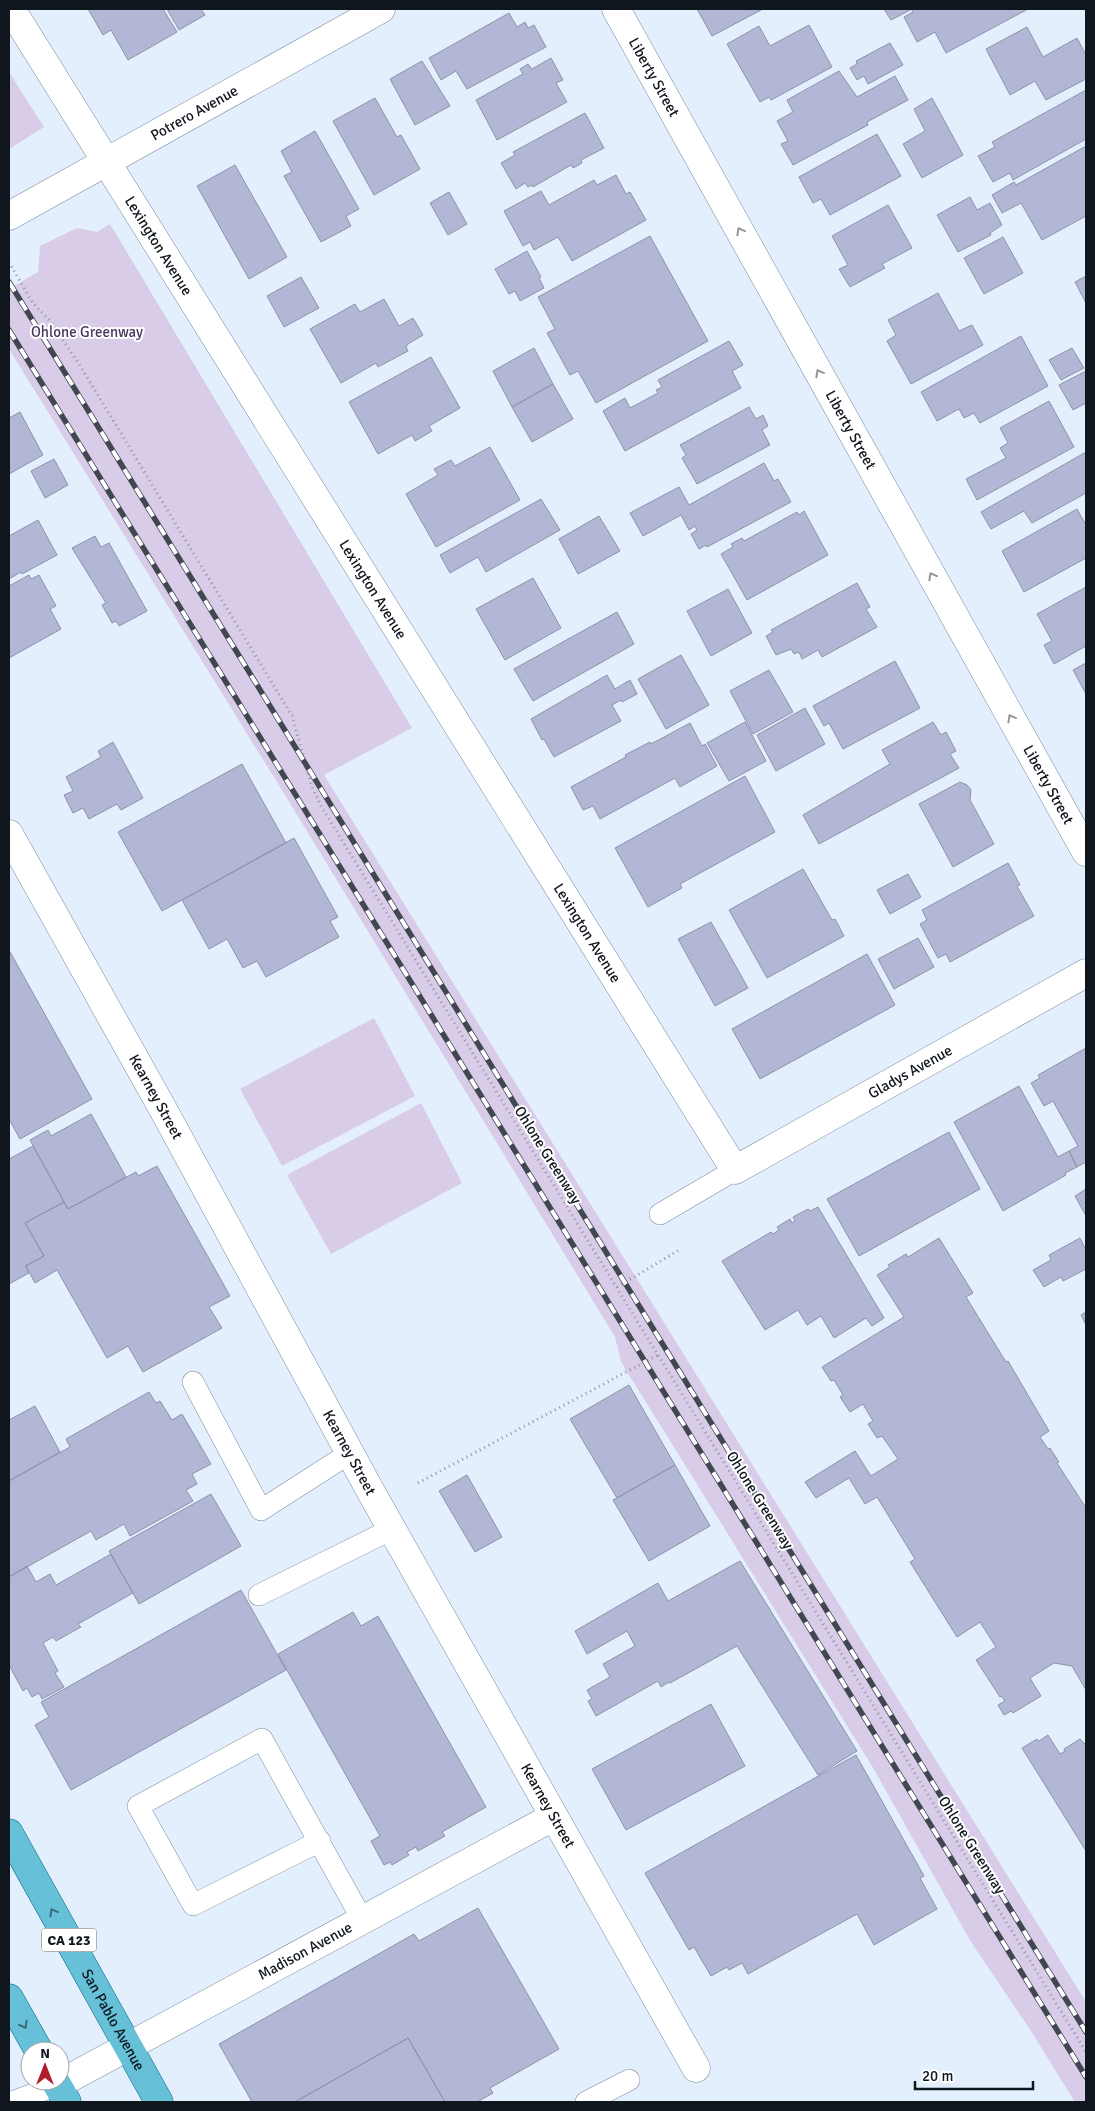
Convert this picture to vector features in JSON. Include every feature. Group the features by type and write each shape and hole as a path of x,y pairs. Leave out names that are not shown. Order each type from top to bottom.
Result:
{"main road":[{"name":"San Pablo Avenue","path":"9,1834 159,2102"},
{"path":"9,1998 33,2041"}],"street":[{"name":"Lexington Avenue","path":"11,9 735,1170"},
{"name":"Potrero Avenue","path":"9,216 381,9"},
{"name":"Liberty Street","path":"616,9 1086,852"},
{"name":"Kearney Street","path":"9,834 164,1111 350,1454 696,2068"},
{"name":"Gladys Avenue","path":"735,1170 1086,974"},
{"name":"Madison Avenue","path":"70,2083 128,2046 553,1817"}],"lane":[{"path":"660,1214 735,1170"},
{"path":"193,1382 260,1510 350,1454"},
{"path":"260,1595 392,1529"},
{"path":"320,1841 193,1905 138,1806 262,1739 320,1841 363,1921"},
{"path":"586,2102 629,2080"},
{"path":"12,2102 53,2091"}],"path":[{"name":"Ohlone Greenway","path":"9,262 32,302 50,321 79,364 292,716 299,735 312,787 321,806 1086,2052"},
{"path":"617,1287 681,1249"},
{"path":"418,1483 658,1355"}],"green space":[{"path":"9,72 44,127 9,149"},
{"name":"Ohlone Greenway","path":"110,224 412,728 324,775 1086,2002 1086,2102 1075,2102 1031,2031 971,1942 872,1766 621,1362 615,1337 285,795 9,349 9,289 38,272 40,246 77,228 97,232"},
{"path":"374,1018 415,1096 282,1166 240,1089"},
{"path":"421,1103 462,1183 331,1254 287,1175"}],"building":[{"path":"88,9 163,9 177,32 128,60 111,30 103,35"},
{"path":"167,9 201,9 205,15 179,30"},
{"path":"697,9 763,9 712,36"},
{"path":"884,9 910,9 910,10 891,20"},
{"path":"911,9 1028,9 946,53 935,32 917,42 904,17 913,12"},
{"path":"509,13 517,27 525,22 528,28 534,25 546,47 467,89 456,71 441,80 429,58"},
{"path":"809,25 832,67 771,100 769,97 760,102 727,44 759,26 770,46"},
{"path":"1027,27 1043,57 1077,38 1086,55 1086,79 1046,100 1035,81 1010,95 986,49"},
{"path":"890,43 903,65 868,84 864,76 857,80 850,68 857,64 856,61"},
{"path":"551,58 563,80 556,83 567,102 497,140 476,100 523,74 520,69 528,64 532,69"},
{"path":"422,61 450,106 415,125 390,79"},
{"path":"839,71 857,97 895,76 908,100 867,122 868,125 793,165 781,144 788,141 777,121 793,112 787,100"},
{"path":"1086,90 1086,139 1013,180 1010,173 993,182 978,156 995,147 992,142"},
{"path":"375,98 397,137 401,135 420,169 374,195 333,121"},
{"path":"932,98 963,155 922,178 903,144 925,131 914,109"},
{"path":"585,113 604,148 581,160 582,163 573,168 571,165 533,187 532,185 528,187 525,183 516,189 501,163 515,155 513,152"},
{"path":"315,131 359,209 346,216 351,226 321,242 284,176 292,172 281,151"},
{"path":"877,134 901,176 830,215 821,199 813,203 799,177"},
{"path":"1086,146 1086,216 1042,240 1021,203 1002,213 992,195 1014,182 1016,185"},
{"path":"235,165 287,257 249,279 197,186"},
{"path":"616,175 626,194 630,192 646,220 572,261 558,237 534,250 530,242 523,246 504,211 541,191 549,205 594,180 597,185"},
{"path":"449,192 467,224 448,235 430,203"},
{"path":"970,197 977,210 990,203 1002,225 990,233 991,235 958,252 937,215"},
{"path":"888,205 912,248 882,264 885,268 850,287 839,269 848,265 832,236"},
{"path":"650,236 708,341 596,403 578,371 570,375 547,333 555,329 538,297"},
{"path":"1003,237 1023,273 984,294 964,258"},
{"path":"527,251 541,277 539,278 544,288 520,301 515,291 509,294 495,269"},
{"path":"1086,276 1086,303 1075,282"},
{"path":"301,277 319,308 284,327 267,296"},
{"path":"938,293 959,331 972,325 983,345 911,384 887,341 896,335 888,320"},
{"path":"384,299 399,326 413,318 423,335 408,344 406,347 408,351 378,367 376,363 341,383 310,329 355,304 360,312"},
{"path":"1021,336 1048,386 980,423 974,413 964,418 959,409 937,421 921,392"},
{"path":"729,341 743,365 732,371 741,388 625,451 603,411 625,398 630,408 658,393 656,390 662,387 658,380"},
{"path":"534,348 553,384 512,407 493,371"},
{"path":"1072,348 1084,368 1061,380 1049,360"},
{"path":"431,357 460,408 429,426 432,431 415,441 412,435 378,454 349,402"},
{"path":"1086,371 1086,403 1073,410 1059,385"},
{"path":"553,384 573,419 532,442 512,407"},
{"path":"1049,401 1074,447 977,500 966,479 1006,458 1000,448 1008,443 1000,428"},
{"path":"749,407 756,419 763,415 768,426 762,430 770,445 697,484 682,458 686,455 680,445"},
{"path":"20,412 43,455 9,474 9,418"},
{"path":"490,447 520,500 436,547 406,494 438,475 434,469 451,460 455,466"},
{"path":"1086,452 1086,493 1032,523 1024,511 991,529 981,512"},
{"path":"54,459 68,485 45,498 31,471"},
{"path":"764,463 774,481 778,479 791,502 707,547 706,545 699,549 691,534 697,530 695,526 689,530 681,515 643,536 630,513 679,487 689,505"},
{"path":"541,499 560,530 486,572 478,557 450,573 440,555"},
{"path":"1077,509 1086,525 1086,558 1024,592 1002,551"},
{"path":"804,511 828,555 747,600 721,554 733,547 731,544 742,538 744,541 797,512 799,515"},
{"path":"599,516 620,551 578,574 559,539"},
{"path":"38,520 57,555 9,579 9,536"},
{"path":"95,536 101,547 109,543 147,611 119,626 116,621 112,623 102,605 106,603 72,548"},
{"path":"29,575 31,579 39,575 56,606 50,609 61,629 9,658 9,586"},
{"path":"533,578 561,628 505,660 476,609"},
{"path":"857,583 870,607 866,609 877,627 822,657 818,650 802,659 799,652 794,654 791,649 776,655 766,636 773,632 771,630"},
{"path":"1086,587 1086,646 1054,664 1044,645 1052,641 1037,614"},
{"path":"728,589 752,633 711,656 687,611"},
{"path":"617,612 634,644 533,701 514,669"},
{"path":"681,655 709,705 666,729 638,679"},
{"path":"895,661 920,708 843,749 829,723 824,726 813,706"},
{"path":"1086,663 1086,694 1073,670"},
{"path":"769,670 793,712 753,734 730,691"},
{"path":"607,675 615,689 630,680 637,694 612,705 621,721 554,757 531,719"},
{"path":"805,708 825,744 776,771 757,735"},
{"path":"745,722 766,761 729,781 707,743"},
{"path":"933,722 941,735 946,732 956,751 950,754 959,768 819,844 803,815 890,764 882,750"},
{"path":"690,723 702,746 705,744 717,766 680,787 675,778 600,819 593,806 583,810 571,787 626,757 625,755 650,742 651,744"},
{"path":"113,742 143,798 121,810 117,804 89,819 83,808 73,813 64,795 73,791 66,777 101,757 98,751"},
{"path":"242,764 286,843 162,911 118,832"},
{"path":"745,776 775,832 680,884 682,888 648,907 615,848"},
{"path":"960,782 967,785 971,790 970,800 994,844 953,867 919,804"},
{"path":"294,838 338,917 330,921 339,937 266,977 257,961 243,968 227,939 209,949 182,900"},
{"path":"1008,863 1020,885 1017,886 1034,916 950,962 946,954 938,958 920,924 927,920 922,910"},
{"path":"803,869 832,920 835,919 844,936 767,978 729,910"},
{"path":"908,874 921,897 890,914 877,890"},
{"path":"711,922 748,988 715,1006 678,939"},
{"path":"918,938 934,967 894,989 878,959"},
{"path":"9,950 92,1099 20,1139 9,1119"},
{"path":"867,954 895,1005 760,1079 732,1029"},
{"path":"1086,1048 1086,1162 1077,1167 1069,1151 1078,1146 1053,1101 1044,1106 1031,1083 1040,1078 1038,1075"},
{"path":"1019,1086 1058,1157 1069,1151 1077,1167 1003,1211 954,1122"},
{"path":"91,1114 126,1177 68,1209 30,1140 48,1130 51,1136"},
{"path":"949,1132 980,1189 859,1256 827,1199"},
{"path":"33,1146 64,1202 25,1223 44,1256 25,1266 29,1273 9,1284 9,1159"},
{"path":"157,1166 230,1296 209,1307 222,1328 143,1372 128,1346 107,1358 57,1270 35,1283 26,1266 44,1256 25,1223 64,1202 68,1209 136,1172 138,1176"},
{"path":"1086,1189 1086,1216 1075,1196"},
{"path":"818,1207 884,1318 872,1326 866,1318 834,1338 821,1316 807,1325 798,1310 765,1330 722,1261 771,1232 773,1234 779,1230 777,1227 790,1219 792,1223 795,1221 793,1217 808,1209 810,1211"},
{"path":"939,1238 973,1293 966,1297 1006,1362 1008,1361 1049,1431 1040,1437 1048,1449 1050,1448 1059,1462 1057,1463 1086,1508 1086,1690 1072,1666 1054,1663 1030,1678 1041,1696 1013,1713 1011,1711 1004,1715 998,1705 1005,1701 1000,1697 976,1660 996,1647 980,1622 957,1637 910,1562 915,1559 877,1497 865,1504 849,1478 816,1498 805,1482 855,1451 871,1476 898,1459 882,1436 877,1438 868,1424 873,1421 863,1404 850,1412 840,1397 843,1395 834,1380 831,1381 822,1367 904,1317 877,1275 890,1267 888,1265 906,1254 908,1257"},
{"path":"1080,1238 1086,1250 1086,1269 1063,1281 1061,1277 1044,1287 1033,1270 1051,1260 1049,1255"},
{"path":"1086,1312 1086,1325 1081,1315"},
{"path":"629,1385 675,1465 617,1498 570,1419"},
{"path":"149,1392 156,1403 160,1401 172,1420 182,1414 211,1464 192,1474 197,1484 186,1490 193,1501 130,1536 124,1524 96,1540 91,1531 9,1577 9,1481 70,1447 66,1439"},
{"path":"35,1406 60,1452 9,1481 9,1420"},
{"path":"675,1465 710,1526 649,1561 613,1500"},
{"path":"467,1475 502,1537 475,1552 439,1491"},
{"path":"211,1494 241,1546 139,1604 109,1551"},
{"path":"111,1554 133,1593 78,1624 81,1627 56,1641 53,1637 43,1643 58,1671 55,1673 64,1687 42,1699 39,1693 32,1697 27,1688 23,1691 9,1665 9,1577 27,1566 36,1582 50,1574 56,1585"},
{"path":"740,1561 857,1751 818,1775 737,1646 661,1687 658,1681 596,1716 588,1701 592,1699 587,1690 610,1677 603,1664 635,1646 627,1631 587,1654 575,1631 658,1583 668,1601"},
{"path":"241,1590 286,1670 71,1790 35,1725 49,1717 41,1702"},
{"path":"353,1612 361,1626 378,1616 486,1807 442,1832 445,1836 418,1851 416,1847 407,1852 409,1855 392,1865 390,1862 384,1865 371,1841 380,1836 278,1654"},
{"path":"711,1704 745,1766 626,1830 592,1769"},
{"path":"1048,1735 1060,1754 1065,1751 1064,1749 1080,1739 1086,1745 1086,1851 1022,1748"},
{"path":"856,1755 924,1876 920,1878 937,1909 874,1945 857,1914 748,1974 742,1963 729,1970 727,1967 711,1976 694,1947 689,1950 645,1873"},
{"path":"478,1908 559,2049 490,2088 493,2093 477,2102 445,2102 408,2038 295,2102 252,2102 219,2044 414,1934 419,1941"},
{"path":"408,2038 445,2102 295,2102"}],"railway":[{"path":"9,282 1086,2032"},
{"path":"9,330 1086,2077"}]}
